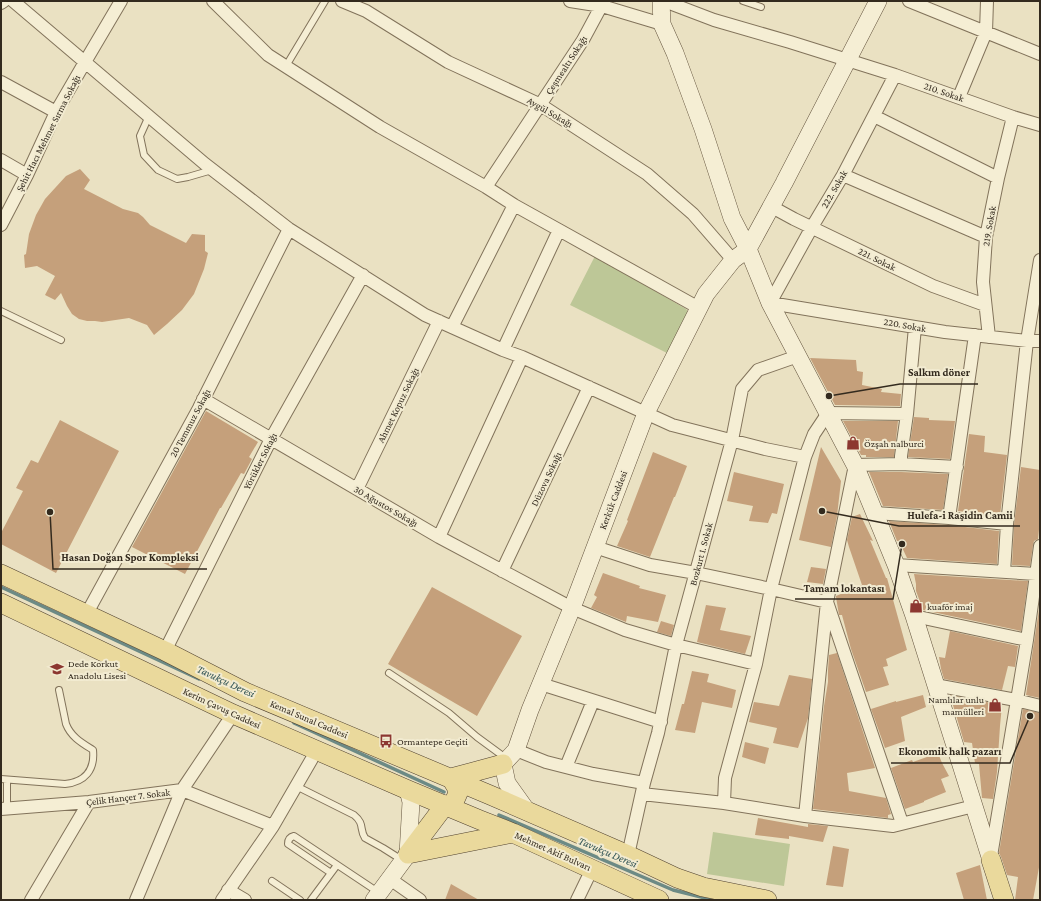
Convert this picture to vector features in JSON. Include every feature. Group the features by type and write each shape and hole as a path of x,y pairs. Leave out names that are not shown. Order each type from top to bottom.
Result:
{"main road":[{"name":"Kemal Sunal Caddesi","path":"1,574 165,651 245,692 490,795"},
{"name":"Kerim Çavuş Caddesi","path":"1,603 233,714 445,805"},
{"path":"405,858 445,805 452,804 458,793 458,788 451,778 509,758"},
{"path":"480,820 479,809 490,795 509,758"},
{"path":"490,795 677,878 703,887 767,900"},
{"name":"Mehmet Akif Bulvarı","path":"445,805 513,833 592,869 652,899"},
{"path":"405,858 513,833"},
{"path":"991,860 997,900"},
{"path":"991,860 1004,900"}],"street":[{"path":"13,1 213,170 289,229 425,315 672,424 765,449 805,457"},
{"path":"213,1 268,55 380,127 486,187 514,205 699,308"},
{"name":"Aygül Sokağı","path":"342,1 366,11 448,62 541,105 647,174 693,214 733,260"},
{"path":"570,1 603,3 662,24"},
{"path":"661,1 662,24 675,53 703,129 732,218 748,249 770,303 855,465 896,565 914,616 991,860"},
{"name":"210. Sokak","path":"664,1 714,20 895,75 1013,117 1040,125"},
{"path":"748,249 772,207 878,1"},
{"path":"909,1 1040,54"},
{"path":"959,97 986,32 987,1"},
{"name":"Şehit Hacı Mehmet Sırma Sokağı","path":"1,225 27,175 56,112 115,3"},
{"name":"Çeşmealtı Sokağı","path":"486,187 541,105 582,40 603,3"},
{"name":"222. Sokak","path":"770,303 843,175 895,75"},
{"path":"1,82 56,112"},
{"path":"874,116 998,178"},
{"name":"219. Sokak","path":"989,337 983,282 986,237 998,178 1013,117"},
{"path":"1,160 27,175"},
{"path":"843,175 986,237"},
{"path":"452,327 514,205"},
{"name":"221. Sokak","path":"772,207 933,286 985,305"},
{"name":"20 Temmuz Sokağı","path":"86,614 203,399 289,229"},
{"path":"503,350 559,230"},
{"name":"Kerkük Caddesi","path":"509,758 572,608 646,413 706,294 733,260 748,249"},
{"path":"1004,572 1007,524 1027,341 1038,287 1040,260"},
{"name":"Yörükler Sokağı","path":"165,651 271,439 363,275"},
{"name":"220. Sokak","path":"770,303 945,332 1027,341 1040,341"},
{"name":"Ahmet Kopuz Sokağı","path":"357,489 438,321"},
{"path":"901,464 900,456 907,414 915,327"},
{"path":"949,518 975,335"},
{"name":"Bozkurt 1. Sokak","path":"628,855 643,788 661,722 676,645 732,440 742,389 758,370 798,356"},
{"path":"439,537 522,357"},
{"name":"Düzova Sokağı","path":"502,571 589,387"},
{"name":"30 Ağustos Sokağı","path":"203,399 439,537 572,608 625,630 676,645 756,664"},
{"path":"828,413 907,414"},
{"path":"724,803 725,778 756,664 771,589 805,457 814,434 828,413"},
{"path":"855,465 901,464 957,467"},
{"path":"805,816 828,602 855,465"},
{"path":"875,513 1007,524"},
{"path":"991,860 1040,546"},
{"path":"595,547 650,565 696,573 828,602"},
{"path":"896,565 1036,574"},
{"path":"828,602 902,823"},
{"path":"914,616 1026,640"},
{"path":"541,684 661,722"},
{"path":"935,685 1040,706"},
{"path":"566,767 594,701"},
{"path":"136,900 182,790 233,714"},
{"path":"245,900 225,895 274,826 317,750"},
{"path":"527,811 506,783 509,758 546,762 643,788 724,803 805,816 893,826 974,806"},
{"name":"Çelik Hançer 7. Sokak","path":"4,809 89,802 182,790 274,826"},
{"path":"376,897 405,858 410,802 408,790"},
{"path":"31,900 89,802"},
{"path":"577,900 592,869"},
{"path":"390,879 420,900"}],"lane":[{"path":"286,66 325,1"},
{"path":"743,1 761,7"},
{"path":"149,116 140,136 144,155 158,170 177,179 213,170"},
{"path":"1,311 61,340"},
{"path":"388,673 449,713 477,737 509,758"},
{"path":"4,809 4,779 65,784 72,783 85,777 92,765 94,758 93,750 74,737 68,729 59,690"},
{"path":"296,786 354,815 360,821 364,838 405,858"},
{"path":"331,873 288,844 290,838 294,836 337,865 376,897"},
{"path":"311,900 337,865"},
{"path":"272,881 300,900"}],"green space":[{"path":"595,256 686,309 689,313 669,354 570,305"},
{"path":"713,832 790,844 784,886 707,874"}],"building":[{"path":"80,169 90,180 84,189 123,209 138,213 150,225 186,243 192,234 205,235 205,251 208,253 204,269 194,294 182,310 154,335 147,325 129,318 102,322 79,319 72,314 61,293 55,300 45,295 55,276 37,266 25,268 24,255 26,254 29,234 36,215 45,199 66,176"},
{"path":"810,358 856,360 857,371 863,372 862,385 882,389 881,392 901,394 900,406 835,405"},
{"path":"206,411 258,442 249,457 252,459 244,474 241,473 220,508 185,574 132,547"},
{"path":"914,417 929,418 929,420 955,421 950,459 908,457"},
{"path":"60,420 119,451 56,573 1,544 1,533 23,491 16,488 31,460 38,463"},
{"path":"843,421 898,421 894,457 866,457 866,455 861,455"},
{"path":"969,434 985,436 984,452 1007,455 1000,516 958,511"},
{"path":"821,447 841,481 837,516 831,547 799,540"},
{"path":"653,452 687,466 650,557 617,546 628,521 627,520"},
{"path":"1021,467 1040,470 1040,520 1038,539 1034,541 1030,566 1012,565 1014,525"},
{"path":"734,472 784,484 777,514 772,513 768,523 749,521 753,506 727,501"},
{"path":"869,472 948,474 943,510 883,506"},
{"path":"860,514 873,541 870,540 887,578 907,650 886,659 888,666 883,667 889,685 866,692 851,649 842,615 839,615 836,597 862,585 847,540 852,517"},
{"path":"889,521 948,525 999,531 997,564 907,558 899,541 897,541"},
{"path":"811,567 826,569 823,584 807,582"},
{"path":"603,573 640,586 639,588 666,595 658,622 627,616 626,622 591,608 597,597 594,595"},
{"path":"914,574 1028,581 1021,631 923,610 916,591"},
{"path":"432,587 522,636 477,716 388,664"},
{"path":"1040,603 1040,698 1026,695"},
{"path":"706,605 726,608 720,630 751,636 745,654 697,642"},
{"path":"661,621 674,625 671,636 657,632"},
{"path":"950,631 1018,646 1015,667 1008,666 1002,690 944,679 939,657 945,658"},
{"path":"837,653 875,768 847,773 849,791 886,798 891,814 888,815 888,818 813,809 828,682 829,655"},
{"path":"692,671 709,674 707,682 736,690 732,708 702,702 695,733 675,730 682,704 684,704"},
{"path":"789,675 812,679 808,718 798,748 773,743 777,728 749,722 754,702 779,706"},
{"path":"923,695 926,707 901,717 905,741 885,748 871,709 896,701"},
{"path":"950,695 1002,705 997,772 993,799 982,798 979,764 975,763 972,743 964,742"},
{"path":"1023,709 1040,713 1040,862 1033,900 1015,900 1018,877 1007,875 999,853"},
{"path":"745,742 769,748 765,764 742,757"},
{"path":"938,753 949,776 941,779 946,792 905,809 891,768 912,760 913,762"},
{"path":"758,818 808,827 808,824 828,826 823,842 789,836 789,839 755,835"},
{"path":"833,846 849,849 843,887 826,885"},
{"path":"980,865 987,900 964,900 956,873"},
{"path":"451,884 479,900 445,900"}],"waterway":[{"name":"Tavukçu Deresi","path":"1,587 199,679"},
{"name":"Tavukçu Deresi","path":"294,723 444,792"},
{"name":"Tavukçu Deresi","path":"499,815 673,890 713,900"}],"place":[{"name":"Salkım döner","path":"829,396"},
{"name":"Özşah nalburci","path":"853,443"},
{"name":"Hulefa-i Raşidin Camii","path":"822,511"},
{"name":"Hasan Doğan Spor Kompleksi","path":"50,512"},
{"name":"Tamam lokantası","path":"902,544"},
{"name":"kuaför imaj","path":"916,606"},
{"name":"Dede Korkut Anadolu Lisesi","path":"57,669"},
{"name":"Namlılar unlu mamülleri","path":"995,705"},
{"name":"Ekonomik halk pazarı","path":"1030,716"},
{"name":"Ormantepe Geçiti","path":"386,741"}]}
